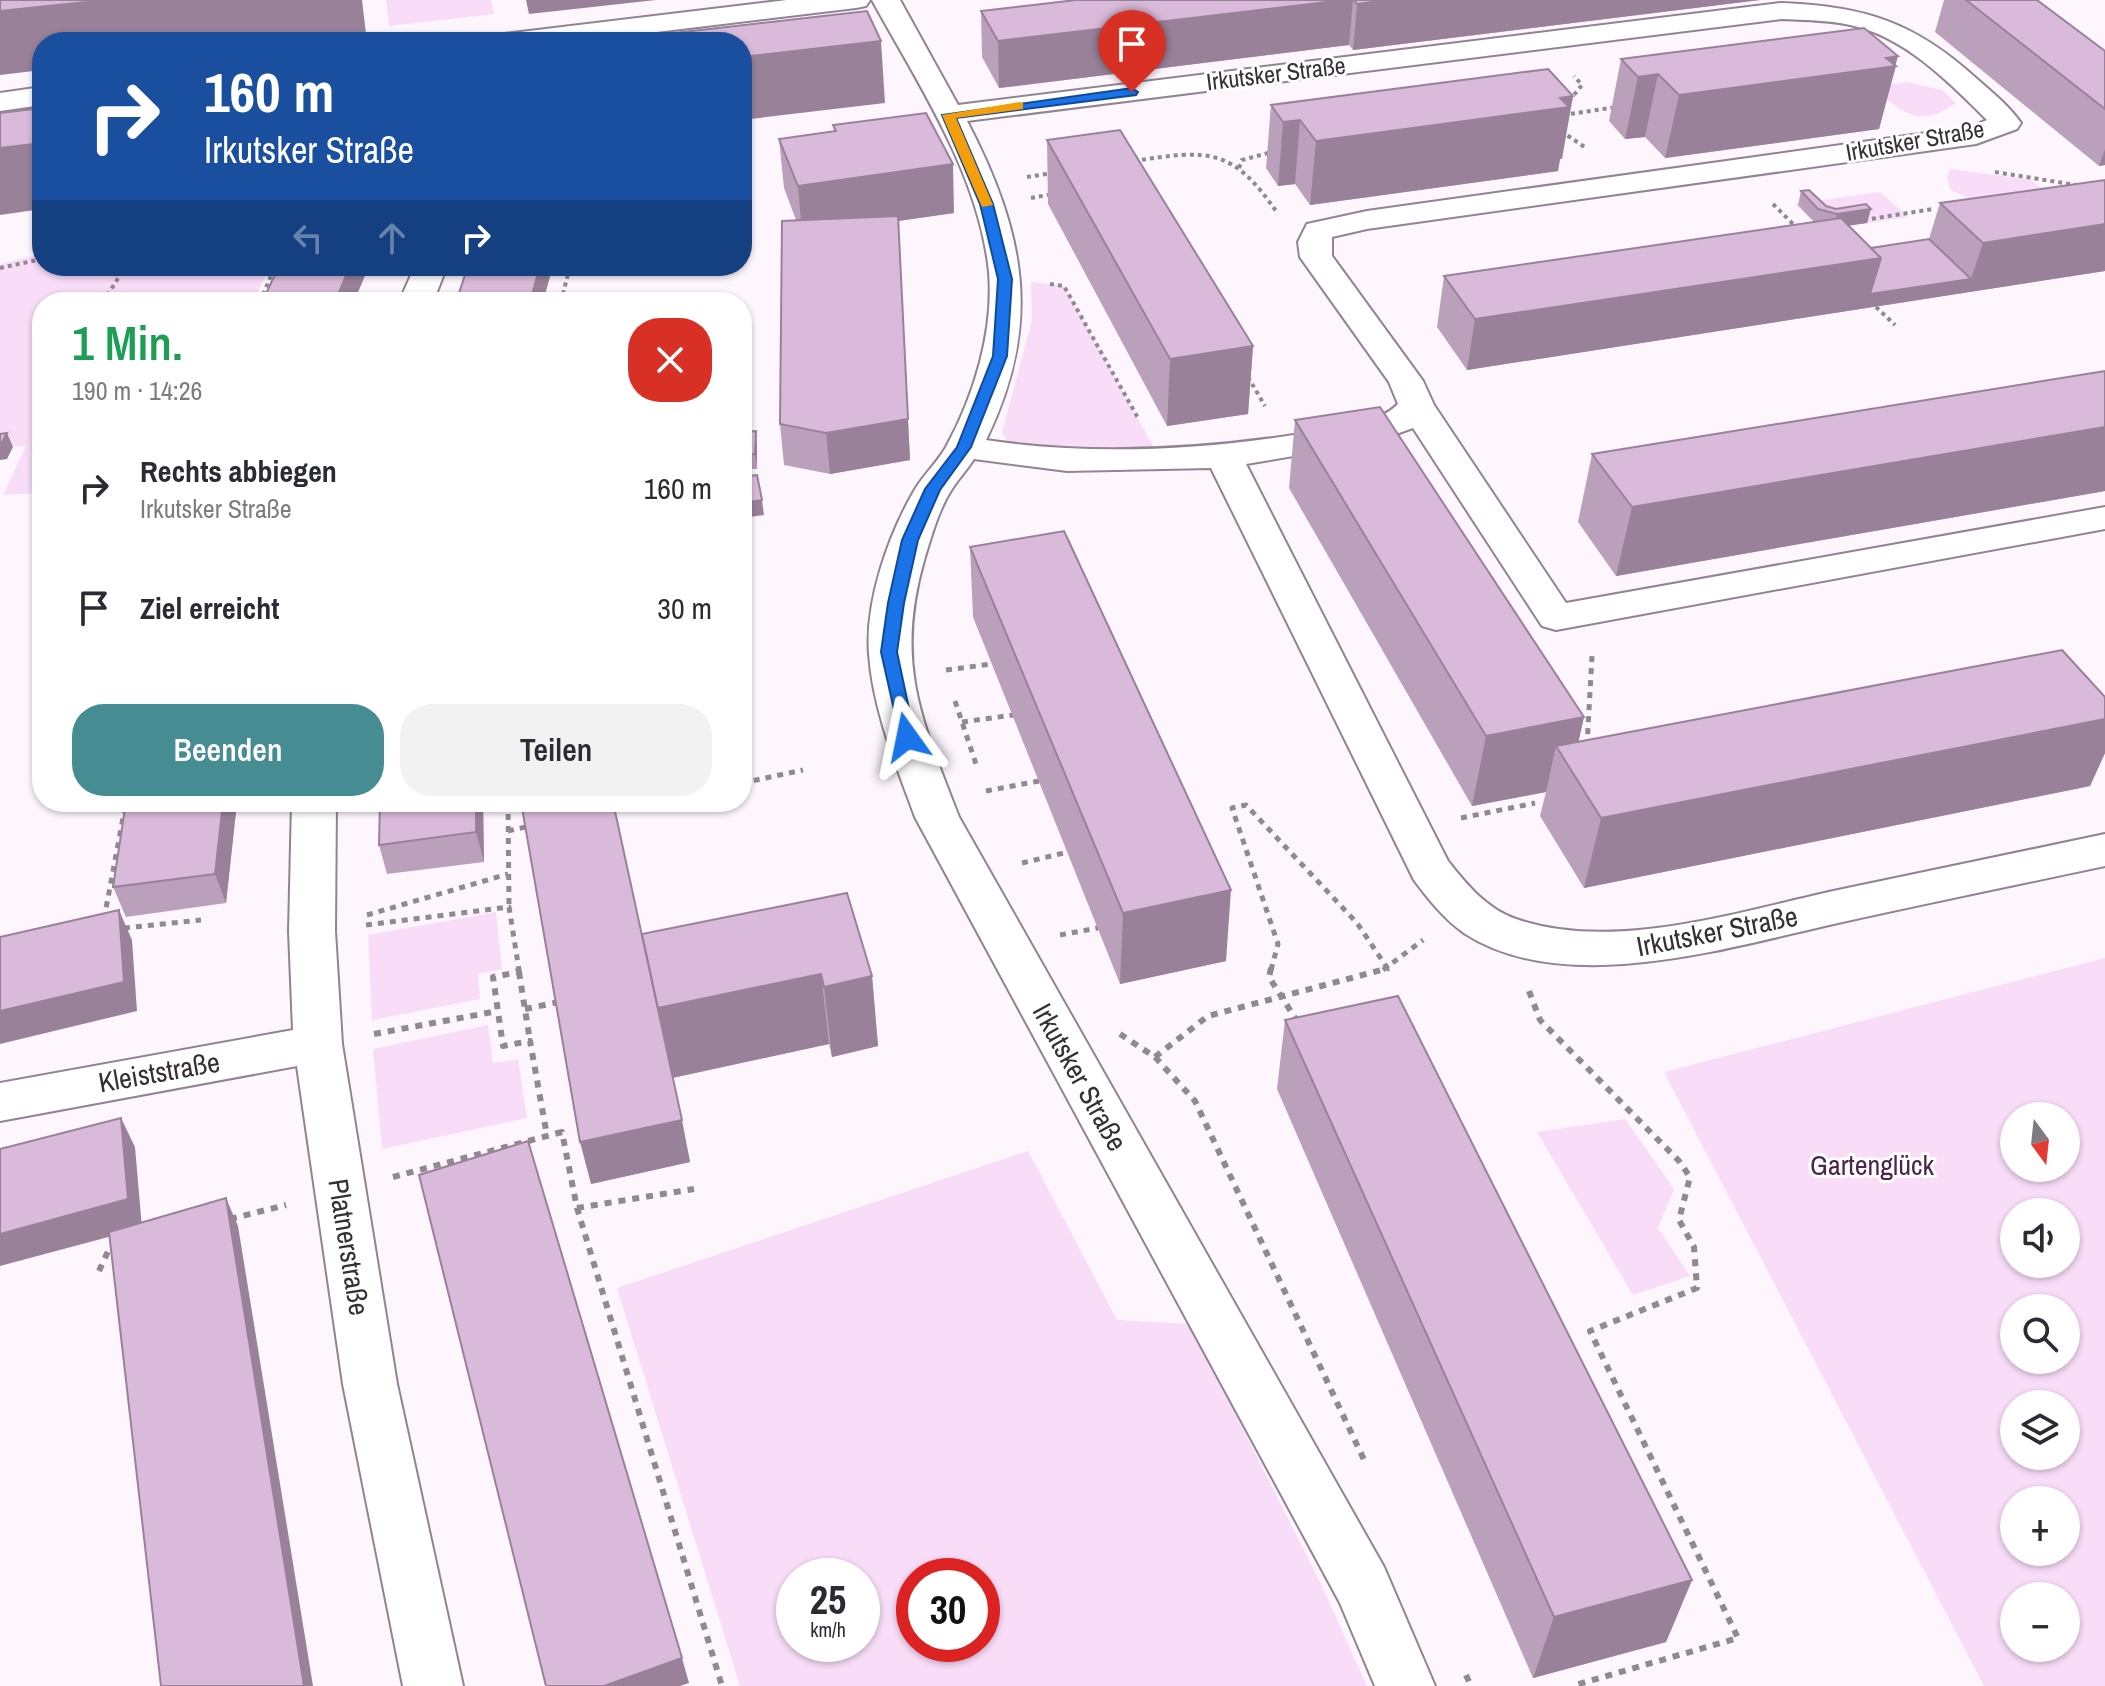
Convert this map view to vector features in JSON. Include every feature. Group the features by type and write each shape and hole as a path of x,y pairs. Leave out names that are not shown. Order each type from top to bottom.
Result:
{"street":[{"path":"588,32 856,0"},
{"name":"Irkutsker Straße","path":"886,0 948,115 983,194 1005,279 1000,356 964,447 933,489 910,540 896,603 889,652 907,737 937,817 1363,1587 1405,1686"},
{"name":"Irkutsker Straße","path":"948,115 1781,11 1862,19 1887,29 1938,61 2006,123 1976,135 1336,225 1318,231 1318,254"},
{"path":"0,102 32,97"},
{"path":"1318,254 1406,381 1416,405 1556,617 2105,518"},
{"path":"964,447 1016,457 1098,464 1162,462 1371,432 1402,420 1416,405"},
{"name":"Irkutsker Straße","path":"1223,455 1430,869 1460,909 1507,934 1572,946 1626,949 1697,937 2105,850"},
{"name":"Platnerstraße","path":"314,812 312,931 318,1044 370,1384 433,1686"},
{"name":"Kleiststraße","path":"0,1102 318,1044"}],"path":[{"path":"1567,103 1582,85 1570,72"},
{"path":"1556,116 1627,106"},
{"path":"1552,125 1583,147 1595,151"},
{"path":"1239,168 1242,160 1257,154 1286,151"},
{"path":"1130,162 1191,153 1223,159 1253,177 1285,226 1318,254"},
{"path":"983,194 1054,173"},
{"path":"983,194 1057,194"},
{"path":"1772,204 1805,236"},
{"path":"1864,220 1933,209"},
{"path":"0,268 32,261"},
{"path":"1005,279 1064,286 1142,426"},
{"path":"1876,307 1895,325"},
{"path":"1248,377 1288,446"},
{"path":"1587,752 1593,646"},
{"path":"942,658 949,683"},
{"path":"945,670 992,664"},
{"path":"954,696 992,806"},
{"path":"962,722 1013,715"},
{"path":"752,781 803,770"},
{"path":"986,791 1039,781"},
{"path":"1472,816 1535,803"},
{"path":"1155,1057 1208,1016 1278,996 1385,970 1357,923 1246,805 1232,808 1278,944 1269,977 1278,996 1301,1027"},
{"path":"103,927 124,812"},
{"path":"508,812 509,907 547,1136"},
{"path":"508,831 539,824"},
{"path":"1024,879 1017,865 1068,852"},
{"path":"312,931 508,874"},
{"path":"312,931 509,907"},
{"path":"116,928 201,920"},
{"path":"1058,948 1051,936 1098,928"},
{"path":"1507,934 1540,1020 1679,1161 1690,1177 1679,1220 1694,1247 1697,1288 1590,1331 1738,1638 1572,1686"},
{"path":"519,972 493,977 503,1046 530,1041"},
{"path":"525,1009 559,1002"},
{"path":"318,1044 498,1011"},
{"path":"1115,1031 1155,1057 1195,1101 1370,1472"},
{"path":"219,1222 562,1132 577,1208 722,1686"},
{"path":"577,1208 694,1189"},
{"path":"99,1271 109,1249 120,1246"},
{"path":"1464,1672 1471,1686"}],"green space":[{"path":"386,0 491,0 494,14 389,26"},
{"path":"1906,82 1942,90 1956,103 1934,115 1914,115 1897,107 1878,91 1882,86"},
{"path":"1950,169 2031,180 2043,190 1979,203 1951,190 1947,178"},
{"path":"1880,192 1908,217 1822,230 1795,204"},
{"path":"32,256 32,276 265,276 258,292 32,292 32,494 3,495 26,446 0,447 0,264"},
{"path":"1031,282 1064,286 1162,462 1016,457 1002,432 1032,320"},
{"path":"496,912 502,969 478,974 480,999 372,1020 368,935"},
{"name":"Gartenglück","path":"2105,958 2105,1686 1984,1686 1664,1072"},
{"path":"488,1025 493,1063 518,1059 527,1118 382,1149 373,1049"},
{"path":"1625,1119 1674,1189 1658,1228 1690,1276 1633,1295 1537,1132"},
{"path":"1028,1151 1117,1320 1190,1324 1322,1586 1367,1686 740,1686 617,1288"}],"building":[{"path":"0,0 105,0 0,11"},
{"path":"1076,0 1344,0 998,41 981,11"},
{"path":"1354,0 1389,0 1357,4"},
{"path":"1966,0 2037,0 2105,51 2105,109"},
{"path":"867,11 881,41 752,56 752,32 683,32"},
{"path":"1864,28 1898,56 1886,58 1896,66 1679,95 1658,74 1638,77 1621,59"},
{"path":"1548,69 1573,96 1560,98 1569,107 1316,141 1300,120 1283,122 1271,105"},
{"path":"32,109 32,144 0,148 0,113"},
{"path":"926,113 953,164 798,186 779,139 836,131 833,125"},
{"path":"1120,130 1253,346 1170,359 1047,140"},
{"path":"2105,180 2105,224 1983,243 1940,203"},
{"path":"1809,190 1826,206 1836,209 1866,204 1871,209 1837,214 1818,209 1801,191"},
{"path":"898,216 908,419 826,433 780,424 782,221"},
{"path":"1841,218 1881,258 1475,319 1444,276"},
{"path":"1929,239 1971,279 1870,294 1881,258 1871,248"},
{"path":"274,276 346,276 339,292 267,292"},
{"path":"465,276 537,276 533,292 459,292"},
{"path":"2105,371 2105,427 1632,507 1592,454"},
{"path":"1380,407 1584,717 1486,736 1295,420"},
{"path":"752,431 756,431 755,454 752,454"},
{"path":"7,433 1,444 0,444 0,434"},
{"path":"757,475 762,500 752,502 752,476"},
{"path":"1064,531 1231,890 1123,913 970,547"},
{"path":"2062,650 2105,697 2105,719 1601,818 1556,746"},
{"path":"124,812 222,812 215,874 113,887"},
{"path":"380,812 476,812 476,832 379,845"},
{"path":"523,812 615,812 682,1120 580,1142"},
{"path":"847,893 872,976 824,987 821,974 658,1008 642,934"},
{"path":"119,910 124,982 0,1011 0,937"},
{"path":"1398,996 1692,1580 1554,1617 1285,1020"},
{"path":"121,1118 128,1199 0,1234 0,1149"},
{"path":"528,1141 682,1658 604,1686 546,1686 419,1175"},
{"path":"226,1198 304,1686 161,1686 109,1232"}],"slow traffic":[{"path":"987,205 948,115 1019,106"}],"route":[{"path":"907,737 889,652 910,540 933,489 964,447 1000,356 1004,268 987,204 948,115 1132,92"}]}
